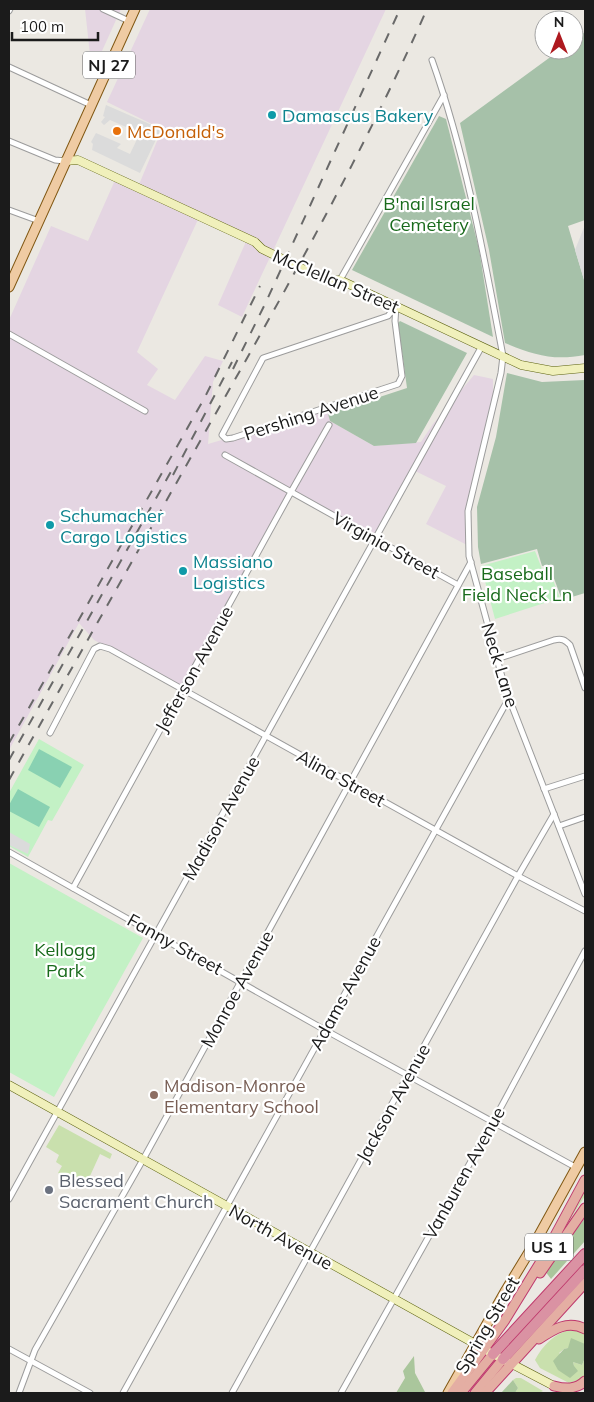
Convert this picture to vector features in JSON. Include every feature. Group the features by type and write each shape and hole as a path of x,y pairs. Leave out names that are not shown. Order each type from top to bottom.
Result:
{"highway":[{"name":"US 1","path":"452,1393 489,1352 509,1313 543,1258 585,1180"},
{"path":"509,1313 585,1208"},
{"path":"461,1393 489,1352 585,1254"},
{"path":"475,1393 507,1362 585,1270"},
{"name":"US 1","path":"485,1393 507,1362 528,1346 585,1284"},
{"path":"528,1346 561,1326 572,1325 585,1329"},
{"path":"554,1386 578,1387 585,1381"}],"main road":[{"name":"NJ 27","path":"9,287 135,9"},
{"name":"McClellan Street","path":"65,161 78,160 255,242 262,249 328,281 340,280 521,365 545,370 568,371 585,368"},
{"name":"North Avenue","path":"9,1086 507,1362 554,1386"},
{"name":"Spring Street","path":"448,1393 585,1152"}],"street":[{"path":"104,9 129,21"},
{"name":"Neck Lane","path":"432,60 466,170 503,356 501,374 468,511 467,533 471,562 509,698 585,894"},
{"path":"9,68 91,105"},
{"path":"340,280 444,95"},
{"path":"9,141 55,160 65,161"},
{"path":"9,210 39,221"},
{"name":"Pershing Avenue","path":"396,306 395,321 402,376 401,381 394,387 233,438 226,439 222,435 263,358 388,316 396,306"},
{"path":"9,334 145,411"},
{"name":"Madison Avenue","path":"9,1199 482,346"},
{"name":"Jefferson Avenue","path":"73,888 329,425"},
{"name":"Virginia Street","path":"226,455 458,585 471,562"},
{"name":"Monroe Avenue","path":"20,1393 35,1350 241,982 458,585"},
{"path":"497,659 560,638 570,645 585,688"},
{"name":"Alina Street","path":"50,733 94,649 98,646 110,649 518,876 585,911"},
{"name":"Adams Avenue","path":"123,1393 509,698"},
{"path":"544,789 585,776"},
{"name":"Jackson Avenue","path":"232,1393 554,814"},
{"path":"559,826 585,817"},
{"name":"Fanny Street","path":"9,852 156,933 325,1030 577,1168"},
{"name":"Vanburen Avenue","path":"341,1393 493,1122 585,951"},
{"path":"9,1348 90,1393"}],"shaded area":[{"path":"85,9 121,9 92,73"},
{"path":"150,9 386,9 242,317 218,305 248,237 201,213 137,352 158,369 147,385 175,400 205,356 223,361 213,382 208,444 327,409 330,421 374,446 421,442 433,424 474,375 493,379 493,410 465,529 469,546 426,524 446,486 413,470 376,536 294,490 182,689 94,640 79,623 9,750 9,320 51,226 88,241 116,178 138,187 162,129 107,102"},
{"path":"106,105 161,129 140,173 92,150 93,144 91,142 96,133 121,144 117,148 130,154 140,133 110,120 104,125 101,122 105,117 103,116"},
{"path":"585,225 585,283 575,250"},
{"path":"9,832 30,844 28,854 9,845"}],"green space":[{"path":"584,33 585,220 568,226 585,283 585,355 553,357 535,354 505,343 489,250 460,123 546,60 584,60"},
{"name":"B'nai Israel Cemetery","path":"439,116 446,119 479,249 493,337 352,270"},
{"path":"400,321 467,353 416,443 374,446 330,421 328,414 407,388 398,323"},
{"path":"507,373 542,382 585,380 585,593 562,600 549,565 542,566 537,549 481,564 478,547 477,507 496,437"},
{"name":"Baseball Field Neck Ln","path":"535,551 542,569 548,567 560,598 495,619 481,566"},
{"path":"39,739 84,765 52,821 48,820 28,857 9,846 9,793"},
{"path":"39,749 72,767 60,788 28,770"},
{"path":"18,789 50,807 39,827 9,811 9,805"},
{"name":"Kellogg Park","path":"9,863 143,938 54,1097 9,1072"},
{"path":"59,1125 112,1154 110,1159 100,1154 85,1187 58,1173 62,1166 56,1162 59,1155 46,1147"},
{"path":"585,1188 585,1196 557,1240"},
{"path":"585,1218 585,1241 551,1279 545,1271"},
{"path":"571,1329 585,1334 585,1344 564,1349 559,1353 574,1366 573,1362 582,1365 585,1358 585,1374 582,1379 569,1383 540,1368 535,1360 550,1341 559,1334"},
{"path":"571,1338 585,1344 585,1358 582,1365 573,1362 578,1371 570,1378 558,1370 553,1361 564,1349 568,1348"},
{"path":"414,1356 415,1373 425,1392 396,1393 405,1378 403,1371"},
{"path":"521,1378 543,1391 539,1393 515,1393 518,1388 513,1380"},
{"path":"513,1380 518,1388 515,1393 501,1393"}],"railway":[{"path":"233,369 266,302 400,9"},
{"path":"9,780 295,273 377,116 427,9"},
{"path":"9,743 205,397 260,286"},
{"path":"173,475 232,362"},
{"path":"9,760 173,468"}],"place":[{"name":"Damascus Bakery","path":"272,115"},
{"name":"McDonald's","path":"117,131"},
{"name":"Schumacher Cargo Logistics","path":"50,525"},
{"name":"Massiano Logistics","path":"183,571"},
{"name":"Madison-Monroe Elementary School","path":"154,1095"},
{"name":"Blessed Sacrament Church","path":"49,1190"}]}
